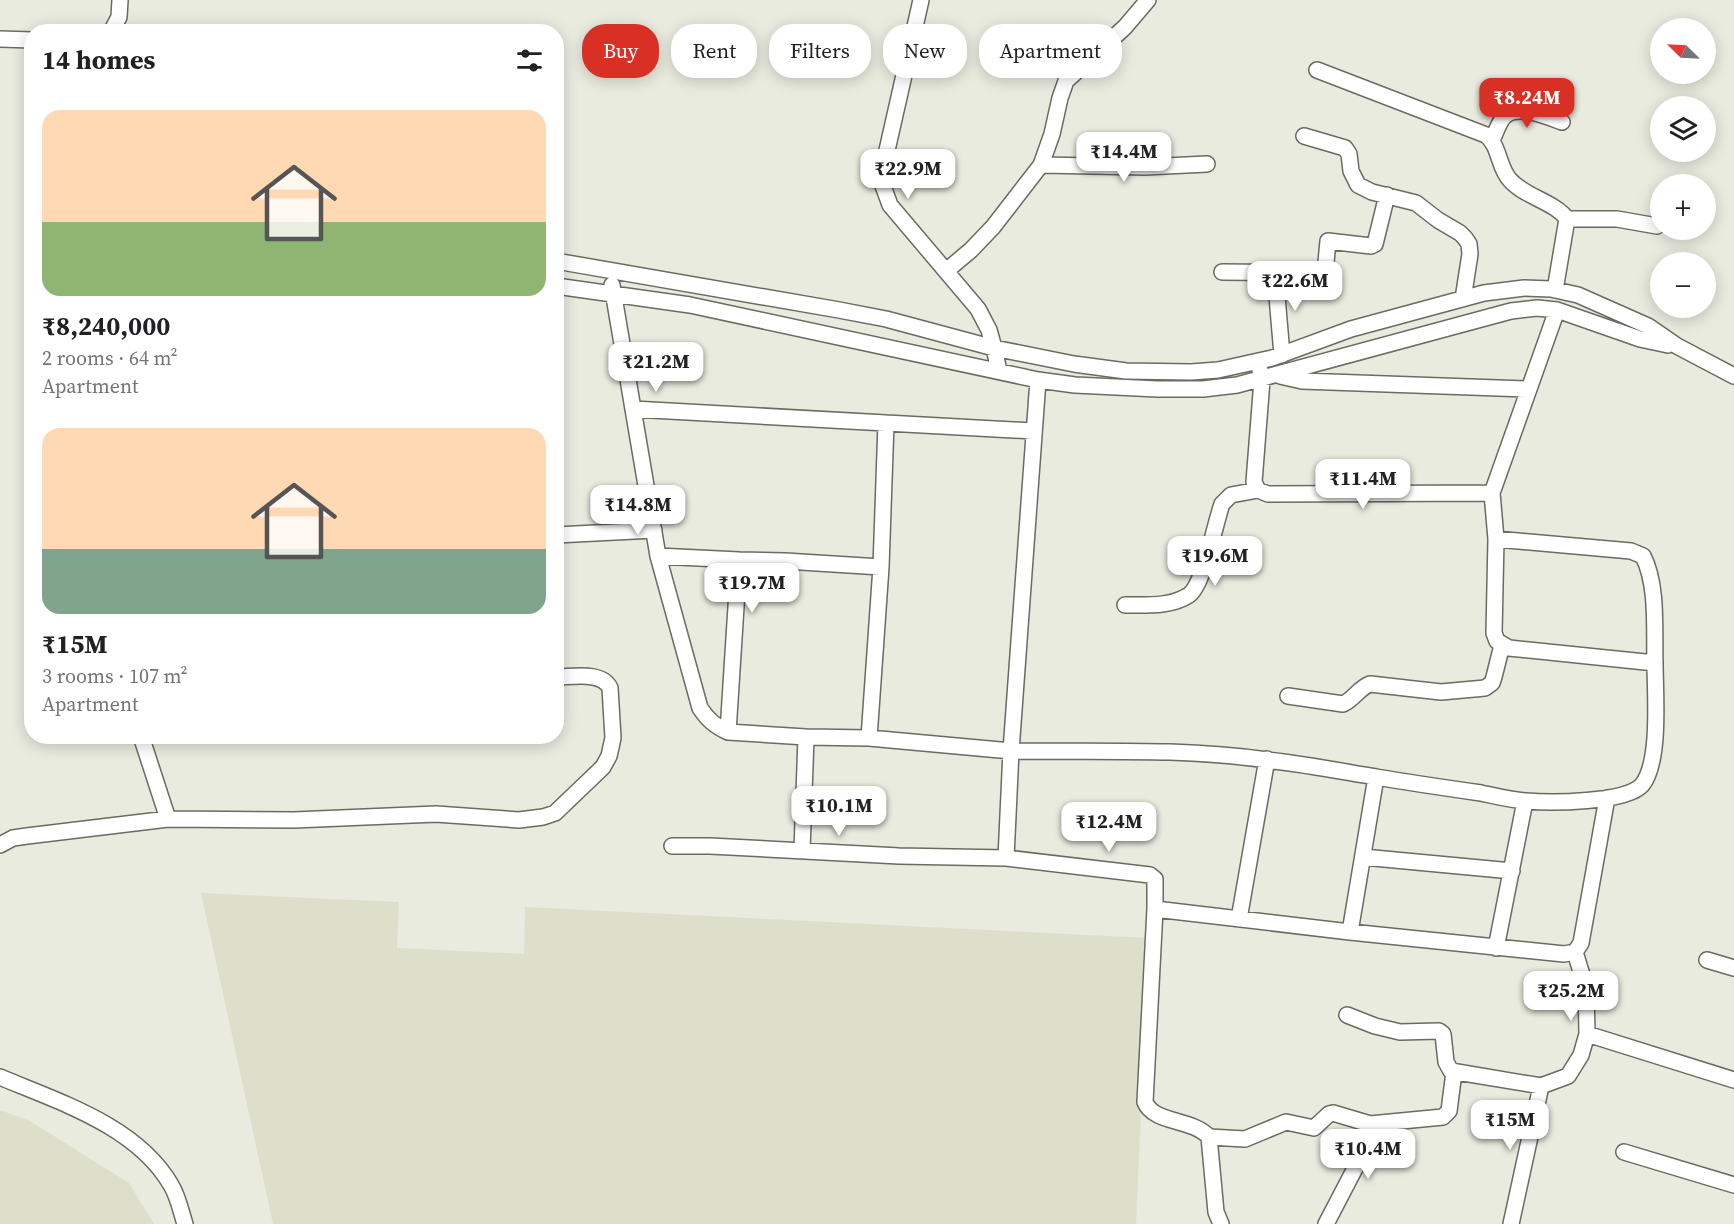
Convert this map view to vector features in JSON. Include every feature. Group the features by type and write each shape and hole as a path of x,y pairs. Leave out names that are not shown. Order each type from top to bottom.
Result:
{"street":[{"path":"116,24 119,18 120,0"},
{"path":"921,0 883,168 882,183 890,205 978,309 989,330 999,371"},
{"path":"946,271 993,227 1041,165 1066,81 1125,27 1148,0"},
{"path":"0,39 24,40"},
{"path":"1317,70 1486,135 1492,140 1508,178 1524,191 1561,212 1567,219 1617,219 1650,225"},
{"path":"1492,140 1503,118 1509,113 1535,112 1562,122"},
{"path":"1304,136 1345,148 1349,154 1351,171 1358,185 1372,192 1422,206 1465,238 1469,244 1470,254 1463,298"},
{"path":"1041,165 1145,167 1207,164"},
{"path":"1222,272 1325,273 1326,246 1329,241 1371,246 1375,244 1387,195"},
{"path":"1555,290 1567,219"},
{"path":"564,262 886,319 994,348 1074,364 1126,371 1218,370 1258,362 1351,329 1484,293 1524,288 1555,290 1578,296 1648,326 1677,346 1734,376"},
{"path":"610,270 633,409 641,531 658,556 700,708 715,726 728,732 869,738 1011,751 1175,753 1267,759 1525,801 1586,801 1636,790 1643,784 1648,774 1654,746 1655,663 1652,581 1649,567 1643,556 1631,551 1496,539"},
{"path":"1275,273 1282,355"},
{"path":"564,287 690,305 1038,380 1096,386 1203,389 1237,386 1510,311 1537,308 1557,310 1640,339 1677,346"},
{"path":"837,337 839,310"},
{"path":"1557,310 1492,493 1496,539 1494,633 1497,641 1509,648 1655,663"},
{"path":"1258,362 1262,380 1254,482 1258,490"},
{"path":"1277,375 1302,381 1529,389"},
{"path":"1006,858 1011,751 1038,380"},
{"path":"633,409 1033,431"},
{"path":"869,738 882,567 886,423"},
{"path":"1125,606 1170,602 1191,593 1201,578 1222,504 1231,495 1258,490 1268,494 1492,493"},
{"path":"564,535 641,531"},
{"path":"658,556 882,567"},
{"path":"728,732 739,560"},
{"path":"1288,696 1343,704 1361,688 1370,684 1441,692 1485,688 1492,683 1502,645"},
{"path":"0,845 13,838 168,819 294,820 436,814 519,820 555,813 603,767 609,756 613,738 608,683 596,677 564,677"},
{"path":"802,851 806,737"},
{"path":"144,744 168,819"},
{"path":"1239,920 1267,759"},
{"path":"1350,932 1376,777"},
{"path":"1155,909 1496,948 1564,954 1575,952 1581,943 1607,798"},
{"path":"1496,948 1525,801"},
{"path":"672,846 899,856 1006,858 1150,875 1155,879 1155,909 1145,1102 1153,1113 1189,1124 1200,1129 1209,1137 1245,1139 1286,1122 1314,1128 1333,1113 1370,1124 1443,1117 1449,1111 1454,1072"},
{"path":"1363,857 1512,871"},
{"path":"1347,1015 1375,1026 1400,1032 1439,1031 1444,1037 1448,1068 1454,1072 1541,1086 1568,1076 1581,1055 1587,1034 1586,988 1575,952"},
{"path":"1707,960 1734,968"},
{"path":"1587,1034 1734,1080"},
{"path":"0,1077 90,1115 134,1144 154,1161 172,1187 185,1224"},
{"path":"1511,1224 1541,1086"},
{"path":"1326,1224 1363,1153 1370,1124"},
{"path":"1209,1137 1216,1212 1221,1224"},
{"path":"1624,1152 1734,1185"}],"shaded area":[{"path":"201,893 399,902 397,948 524,954 525,907 1149,938 1136,1224 273,1224"},
{"path":"0,1110 30,1121 129,1183 154,1224 0,1224"}]}
